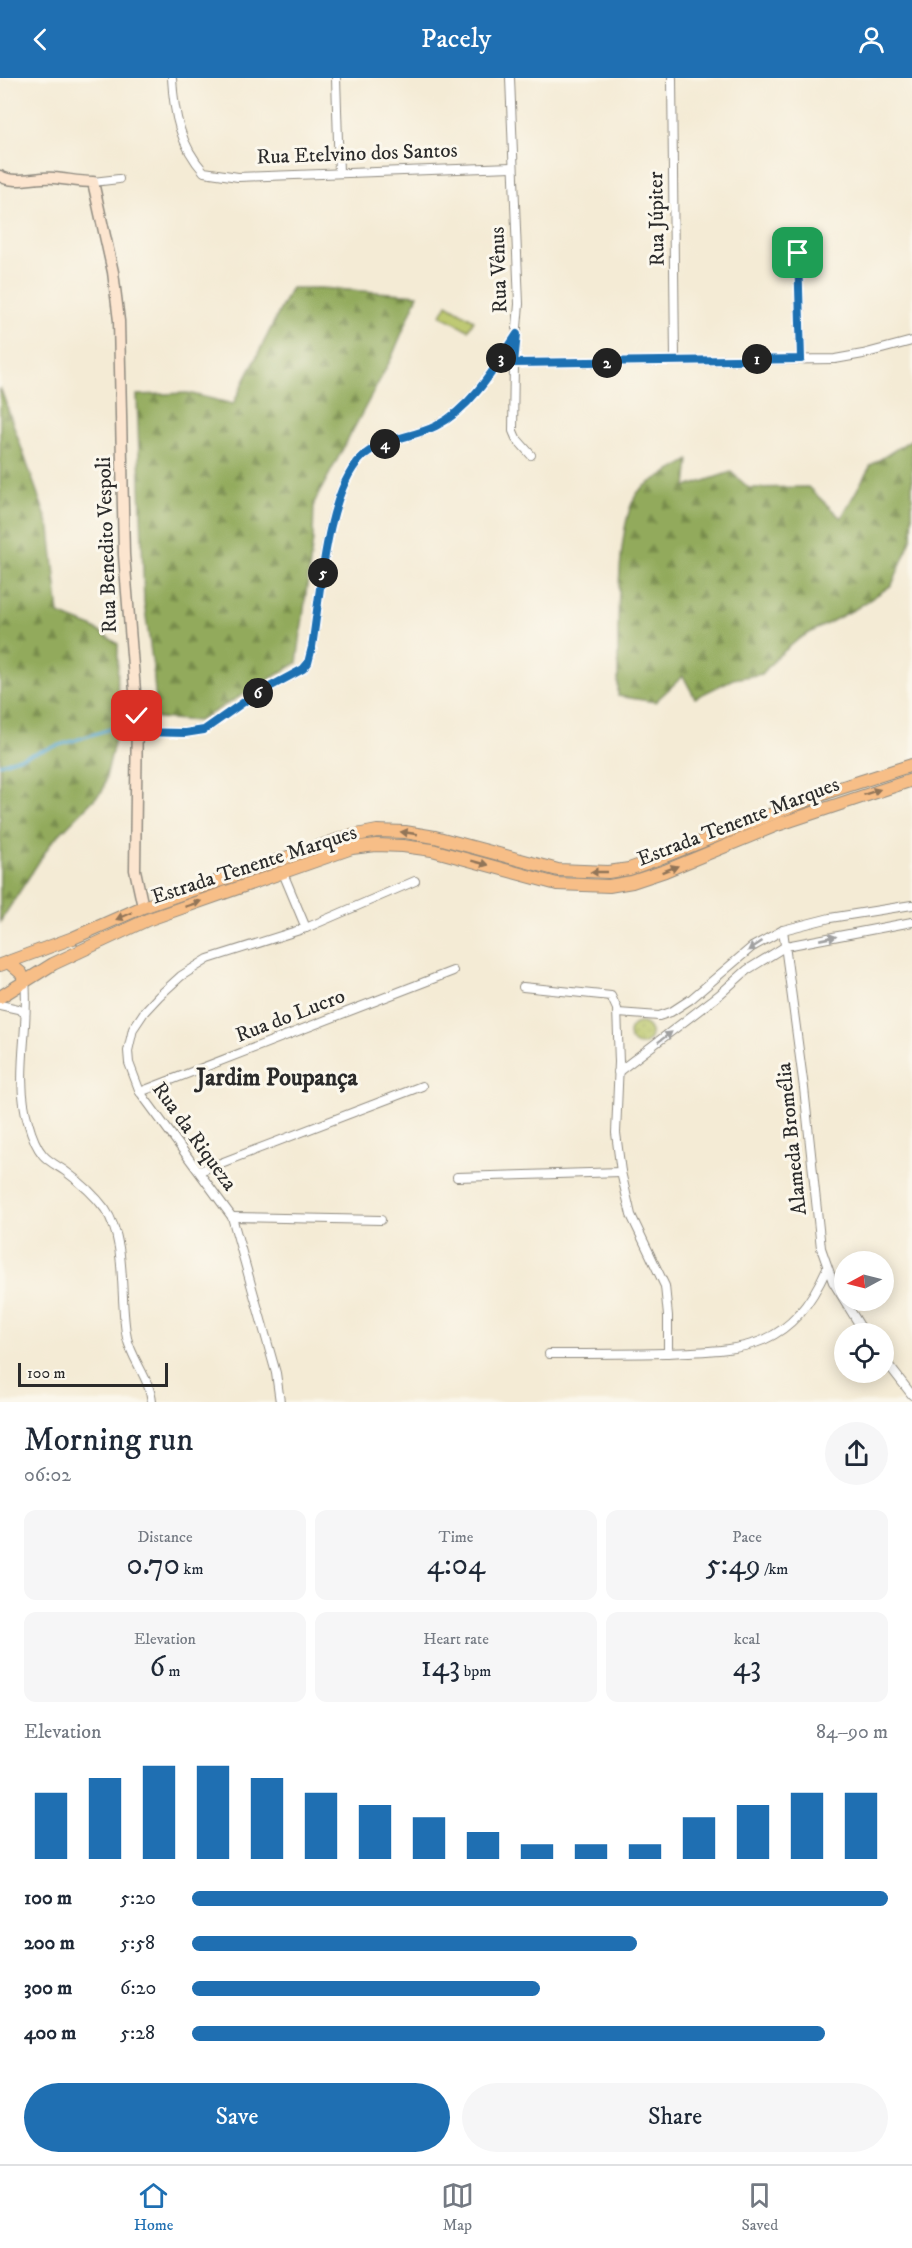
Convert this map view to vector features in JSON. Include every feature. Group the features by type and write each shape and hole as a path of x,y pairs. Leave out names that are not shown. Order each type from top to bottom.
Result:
{"main road":[{"name":"Estrada Tenente Marques","path":"4,964 143,908 338,840 376,831 435,837 558,870 608,872 629,869 834,790 912,765"},
{"name":"Estrada Tenente Marques","path":"0,997 53,964 147,920 352,848 391,844 432,850 557,884 609,886 632,882 665,871 777,825 912,780"},
{"path":"4,964 21,973 25,981"}],"street":[{"name":"Rua Etelvino dos Santos","path":"172,78 173,102 182,136 191,157 204,172 238,177 512,167"},
{"path":"336,78 339,172"},
{"name":"Rua Vênus","path":"510,78 519,304 514,363 513,431 531,455"},
{"name":"Rua Júpiter","path":"672,78 675,360"},
{"path":"0,176 13,180 53,178 71,182 119,179"},
{"name":"Rua Benedito Vespoli","path":"93,182 113,272 119,321 124,555 137,732 135,870 143,908"},
{"path":"798,253 801,359"},
{"path":"137,732 185,733 204,730 251,697 303,669 308,663 312,647 337,502 360,459 373,448 436,426 452,416 484,385 517,334"},
{"path":"514,363 835,359 863,354 912,340"},
{"path":"283,873 306,927"},
{"name":"Rua da Riqueza","path":"280,1402 276,1373 231,1217 200,1171 140,1092 129,1063 128,1051 133,1029 159,996 181,976 208,959 306,927 415,881"},
{"path":"618,1013 659,1016 671,1012 691,999 752,947 783,930 830,918 912,905"},
{"path":"618,1072 719,995 747,970 786,946 912,922"},
{"name":"Alameda Bromélia","path":"783,930 804,1088 821,1248 827,1268 843,1301 858,1323"},
{"name":"Rua do Lucro","path":"140,1092 453,971"},
{"path":"25,981 27,998 22,1064 27,1121 43,1155 92,1194 115,1227 123,1289 124,1322 128,1341 152,1402"},
{"path":"523,987 611,996 618,1013 616,1133 621,1172 634,1223 665,1286 668,1353"},
{"path":"0,1005 25,1013"},
{"path":"200,1171 422,1086"},
{"path":"457,1177 621,1172"},
{"path":"231,1217 381,1220"},
{"path":"549,1354 727,1351 751,1346 772,1336 789,1324 820,1284 827,1268"},
{"path":"894,1372 912,1395"}],"green space":[{"path":"291,288 418,295 391,359 314,503 313,540 297,663 198,721 157,718 144,602 137,395 188,393 233,404"},
{"path":"447,304 474,320 468,330 441,315"},
{"path":"0,387 50,529 59,614 92,627 118,644 117,730 103,790 51,843 0,922"},
{"path":"912,439 912,537 892,585 857,608 800,638 776,658 762,674 733,679 695,698 683,676 655,702 618,696 621,555 625,527 632,504 641,489 689,460 686,487 731,472 749,488 808,487 841,518 871,465"},
{"path":"640,1023 648,1026 651,1034 648,1042 640,1045 632,1042 629,1034 632,1026"}],"waterway":[{"path":"0,764 129,723"}],"district":[{"name":"Jardim Poupança","path":"277,1077"}],"route":[{"path":"137,716 137,732 185,733 204,730 251,697 298,674 303,669 308,663 312,647 330,531 337,502 360,459 373,448 436,426 452,416 484,385 517,334 514,363 801,359 798,253"}]}
